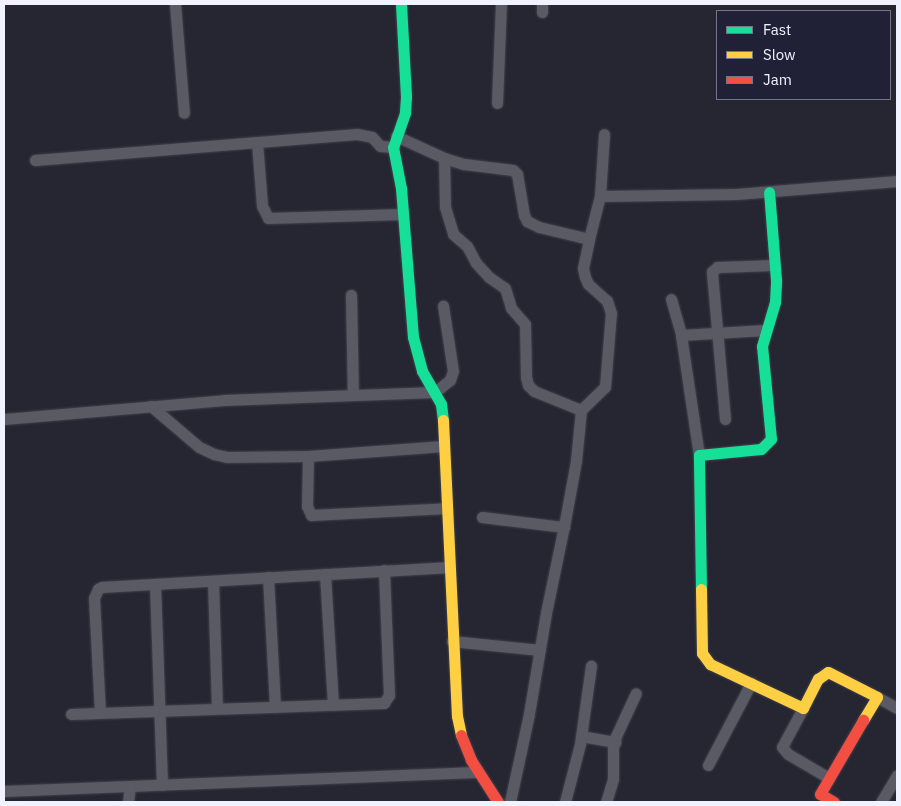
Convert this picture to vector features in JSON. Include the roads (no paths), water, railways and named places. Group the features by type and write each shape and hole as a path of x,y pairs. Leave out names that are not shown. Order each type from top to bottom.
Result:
{"street":[{"path":"175,4 184,113"},
{"path":"401,4 406,97 405,113 394,141 401,188 413,337 422,371 435,392 443,413 452,641 457,716 462,741 477,772 498,802"},
{"path":"497,103 501,4"},
{"path":"35,160 357,134 372,137 380,146 394,141 464,164 514,170 517,174 524,215 527,221 539,227 589,239"},
{"path":"510,802 529,714 576,461 581,410 605,387 611,313 607,301 588,284 583,268 600,196 604,134"},
{"path":"257,142 262,206 268,218 403,214"},
{"path":"444,158 445,207 453,234 467,246 476,264 489,277 505,288 511,308 525,324 526,377 528,385 534,391 581,410"},
{"path":"600,196 769,192 897,181"},
{"path":"699,455 761,449 771,439 762,346 765,330 771,318 775,302 775,265 769,192"},
{"path":"725,419 712,276 713,269 775,265"},
{"path":"351,295 354,395"},
{"path":"671,299 682,335 699,455 702,653 710,664 803,708"},
{"path":"4,419 224,400 435,392 450,380 453,371 444,306"},
{"path":"682,335 765,330"},
{"path":"151,406 199,447 214,454 244,458 308,456 444,446"},
{"path":"308,456 308,506 311,515 447,508"},
{"path":"482,516 564,527"},
{"path":"100,713 95,592 102,587 449,567"},
{"path":"71,714 379,704 387,700 384,570"},
{"path":"325,574 333,705"},
{"path":"268,577 275,707"},
{"path":"213,580 217,708"},
{"path":"155,584 162,785"},
{"path":"452,641 540,650"},
{"path":"565,802 574,773 591,666"},
{"path":"829,778 788,754 782,747 818,679 828,672 897,708"},
{"path":"708,765 750,683"},
{"path":"606,802 613,779 615,742 620,723 636,693"},
{"path":"834,802 818,798 877,697"},
{"path":"581,736 615,742"},
{"path":"4,791 477,772"},
{"path":"881,802 897,775"},
{"path":"128,802 130,786"}]}
